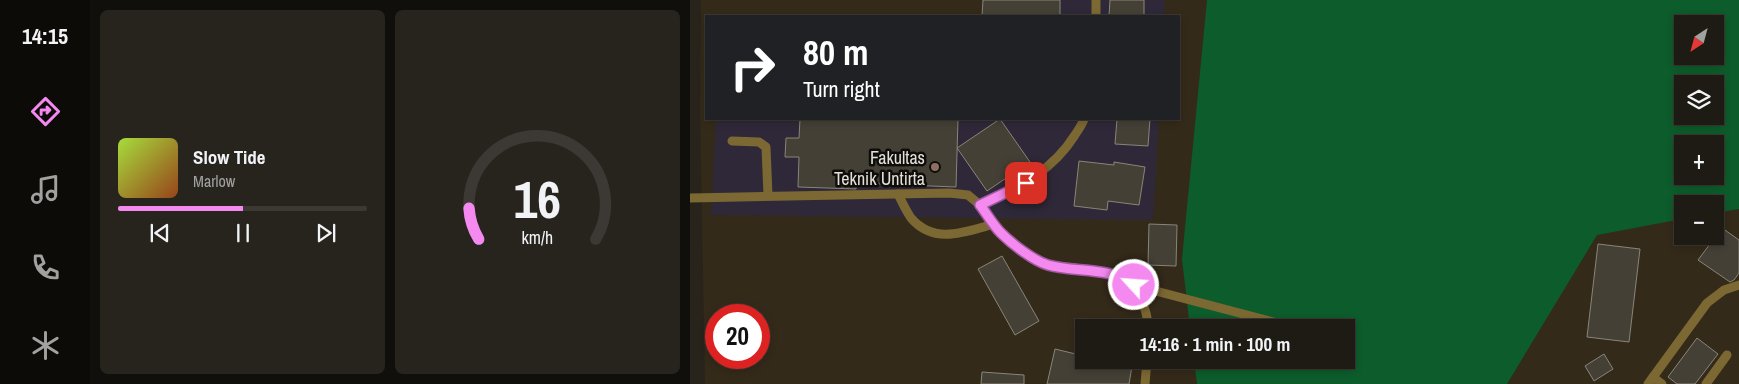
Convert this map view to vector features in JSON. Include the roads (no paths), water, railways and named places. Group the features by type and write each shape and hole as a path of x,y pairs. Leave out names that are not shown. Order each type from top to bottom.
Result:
{"lane":[{"path":"1096,0 1096,15"},
{"path":"980,205 1026,183 1054,162 1068,146 1083,120"},
{"path":"732,141 759,142 766,147 768,196"},
{"path":"690,198 949,193 968,195 980,205 1000,233 1029,255 1047,265 1101,271 1124,278 1134,285 1262,319"},
{"path":"898,194 911,218 926,231 939,235 966,232 994,224"},
{"path":"1662,384 1651,381 1707,304 1724,290 1739,284"},
{"path":"1134,285 1140,294 1147,319"},
{"path":"1706,384 1727,355"},
{"path":"1145,384 1146,369"}],"place":[{"name":"Fakultas Teknik Untirta","path":"935,167"}]}
